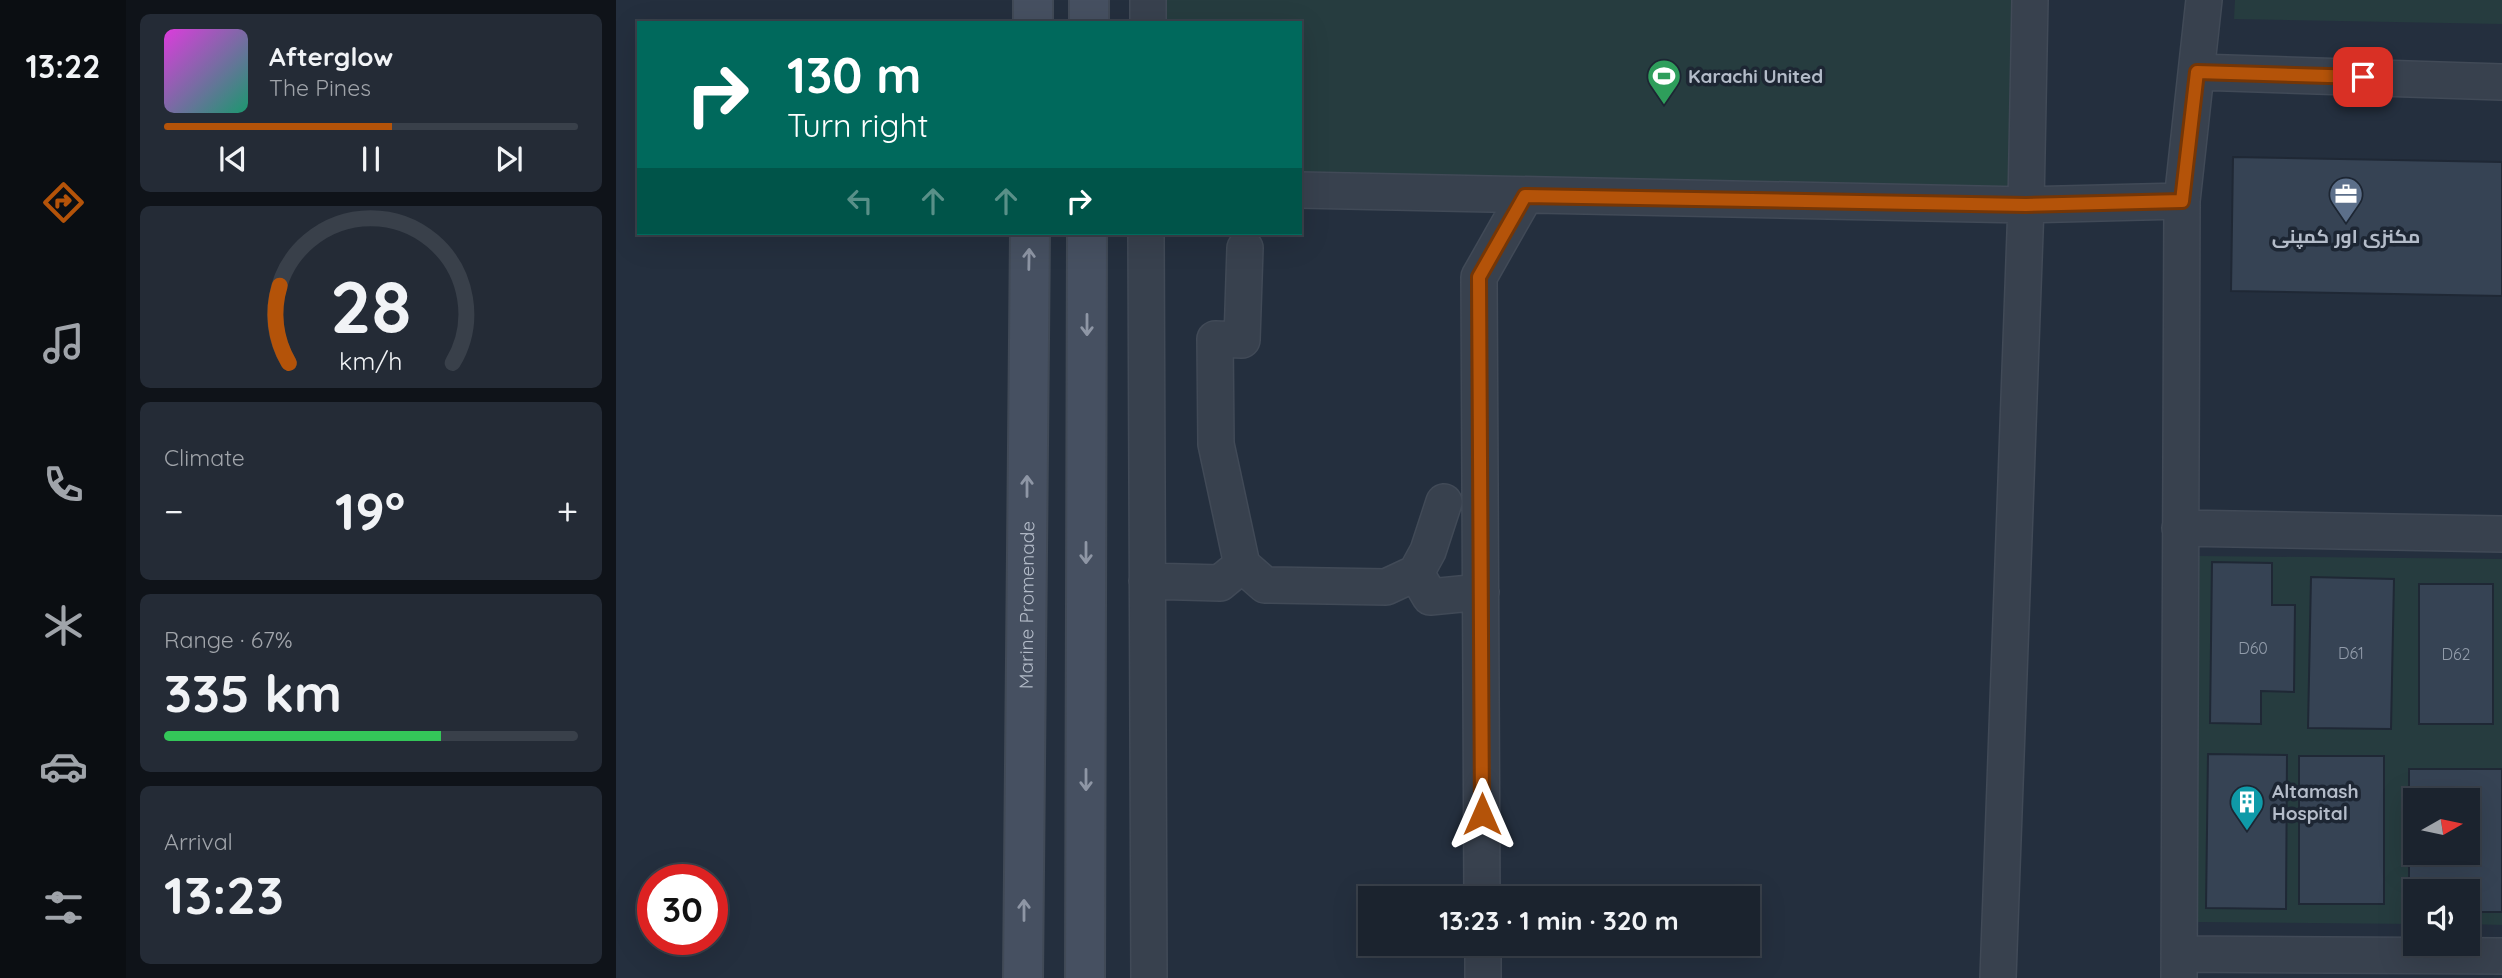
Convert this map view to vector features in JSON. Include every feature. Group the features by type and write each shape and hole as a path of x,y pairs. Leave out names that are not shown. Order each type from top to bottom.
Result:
{"main road":[{"path":"1033,0 1033,21"},
{"path":"1089,0 1089,21"},
{"name":"Marine Promenade","path":"1023,978 1030,235"},
{"path":"1085,978 1087,235"}],"street":[{"path":"1147,21 1148,0"},
{"path":"1998,978 2026,205 2030,0"},
{"path":"2204,0 2182,201 2179,966 2502,956"},
{"path":"2197,72 2502,82"},
{"path":"1302,190 2026,205 2182,201"},
{"path":"1482,886 1479,277 1525,196"},
{"path":"1146,235 1149,978"},
{"path":"1245,247 1242,340 1215,339 1216,444 1242,565 1265,585 1386,587 1416,573 1428,551 1444,502"},
{"path":"2180,528 2502,534"},
{"path":"1147,581 1220,583 1242,565"},
{"path":"1416,573 1430,597 1480,592"},
{"path":"1483,956 1483,978"}],"green space":[{"name":"Karachi United","path":"1148,0 2030,0 2026,205 1302,189 1302,21 1148,21"},
{"path":"2235,0 2502,0 2502,24 2234,19"},
{"path":"2199,556 2502,559 2502,925 2480,924 2480,879 2403,879 2403,924 2196,922"}],"building":[{"path":"2233,157 2502,162 2502,296 2231,291"},
{"path":"2212,562 2272,563 2272,605 2295,605 2294,692 2261,691 2261,724 2210,723"},
{"path":"2311,577 2394,579 2391,729 2308,728"},
{"path":"2419,584 2493,584 2493,724 2419,724"},
{"name":"Altamash Hospital","path":"2208,754 2287,755 2286,909 2206,908"},
{"path":"2299,756 2384,756 2384,904 2299,904"},
{"path":"2409,769 2502,769 2502,912 2480,912 2480,879 2409,879 2409,865 2480,865 2480,788 2409,788"}],"place":[{"name":"Karachi United","path":"1664,106"},
{"name":"مکنزی اور کمپنی","path":"2346,224"},
{"name":"Altamash Hospital","path":"2247,832"}],"route":[{"path":"1482,814 1479,277 1525,196 2026,205 2182,201 2197,72 2363,77"}]}
